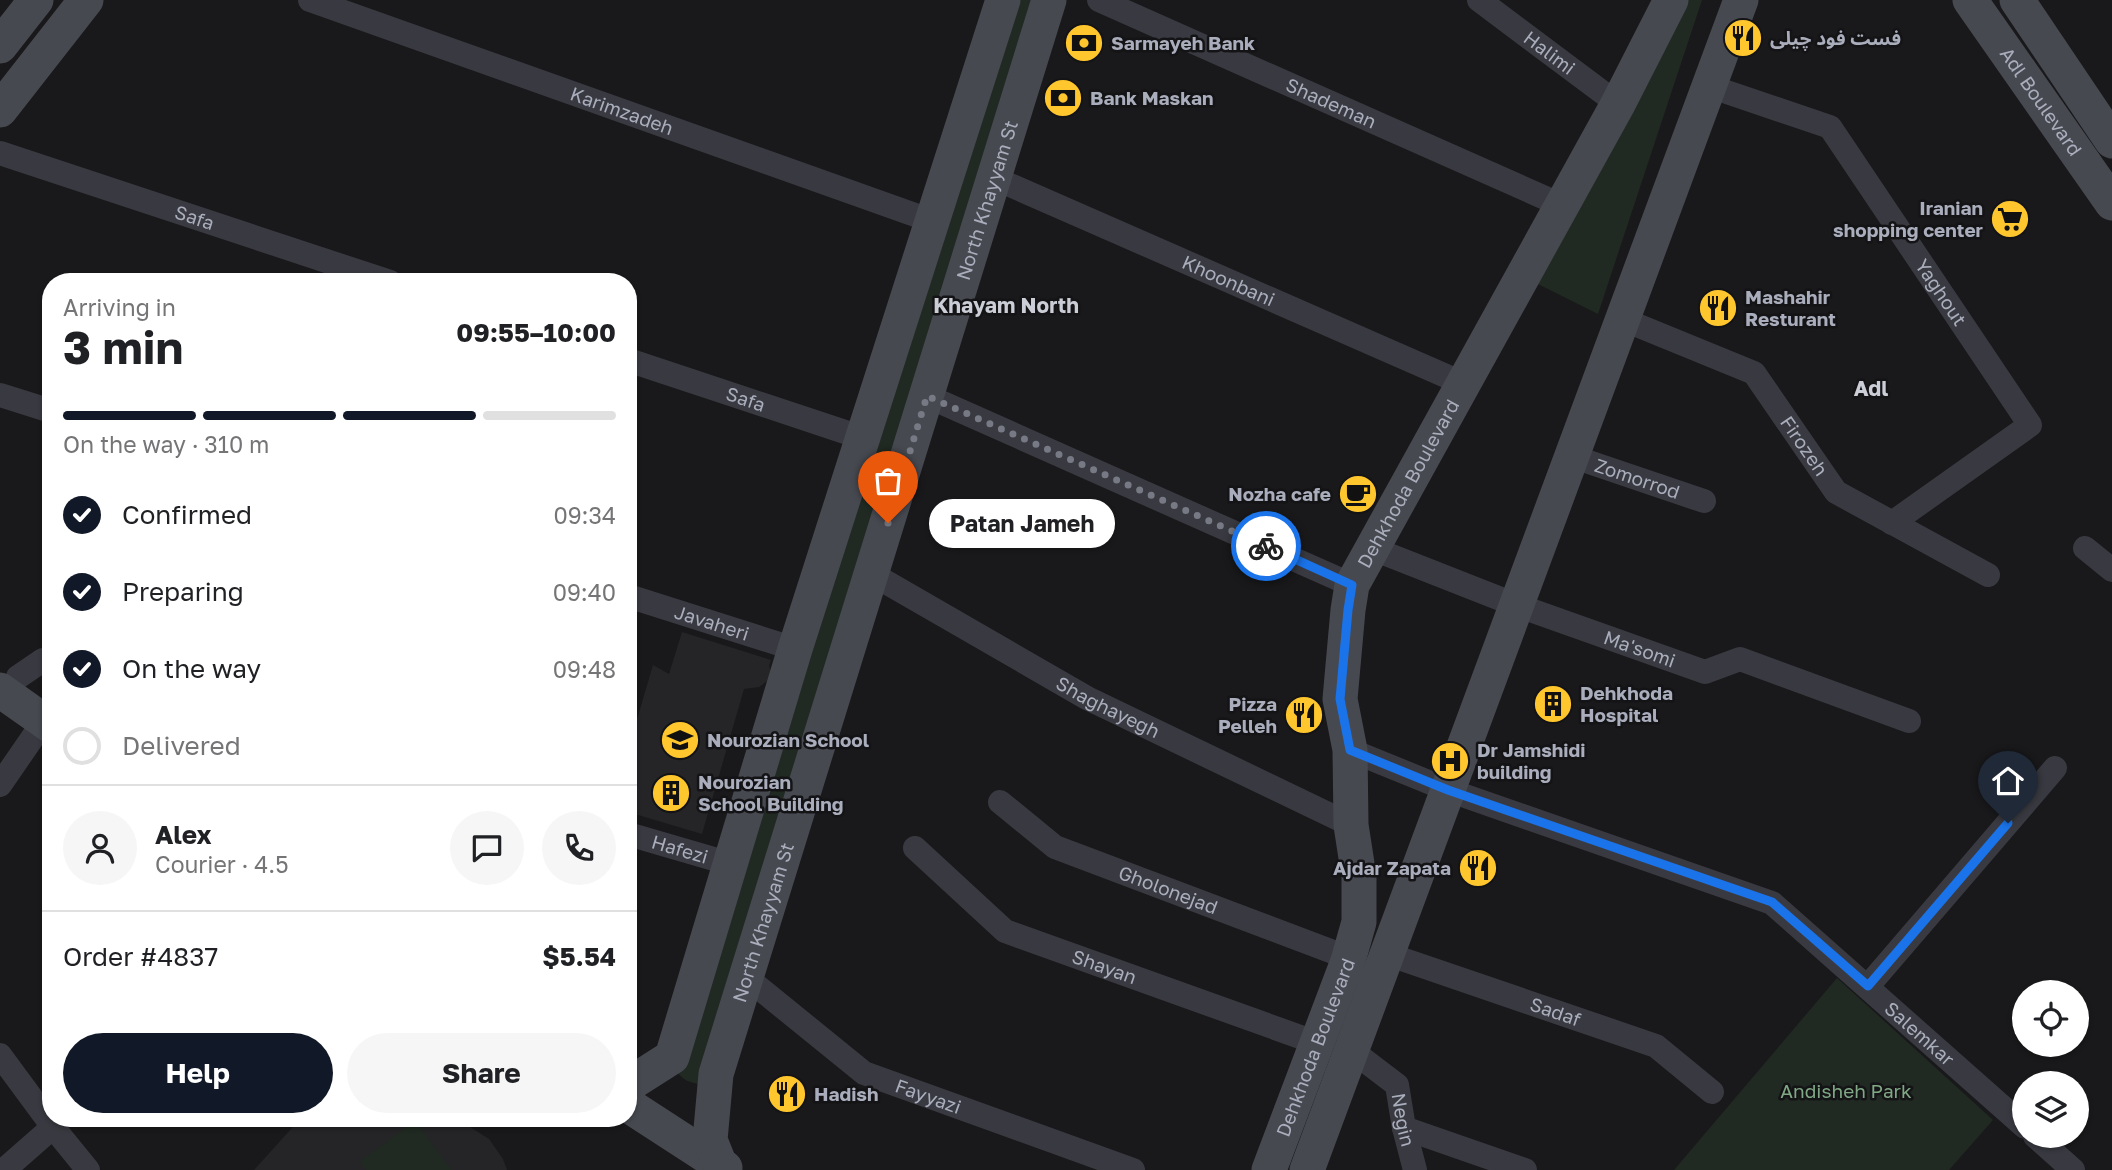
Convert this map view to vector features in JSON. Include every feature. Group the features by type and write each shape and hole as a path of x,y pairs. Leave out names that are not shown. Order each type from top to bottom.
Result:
{"main road":[{"path":"716,1074 705,1084 690,1082 677,1072 672,1057 795,649 1003,0"},
{"name":"North Khayyam St","path":"712,1168 710,1140 716,1074 1049,0"},
{"name":"Dehkhoda Boulevard","path":"1269,1170 1349,958 1359,922 1359,877 1351,825 1350,750 1340,699 1352,585 1618,104 1671,0"},
{"path":"1721,52 1732,0"},
{"name":"Dehkhoda Boulevard","path":"1307,1170 1741,0"},
{"name":"Adl Boulevard","path":"1970,0 2112,203"},
{"name":"Adl Boulevard","path":"2017,0 2112,141"},
{"path":"0,110 38,19"},
{"path":"6,677 42,710"},
{"path":"637,1078 672,1057"},
{"path":"637,1112 712,1168"},
{"path":"627,1127 712,1168"}],"street":[{"name":"Karimzadeh","path":"310,0 932,221"},
{"name":"Shademan","path":"1099,0 1561,205"},
{"name":"Halimi","path":"1479,0 1618,104"},
{"name":"Yaghout","path":"1709,86 1830,127 2030,425 1892,523"},
{"name":"Safa","path":"0,153 363,273"},
{"name":"Khoonbani","path":"994,178 1462,383"},
{"name":"Firozeh","path":"1622,319 1754,373 1836,492 1988,575"},
{"name":"Safa","path":"637,363 863,438"},
{"path":"0,395 42,408"},
{"path":"927,396 1352,585"},
{"name":"Zomorrod","path":"1572,456 1704,501"},
{"name":"Ma'somi","path":"1371,548 1516,605 1705,673 1740,659 1909,721"},
{"path":"2085,548 2112,570"},
{"name":"Shaghayegh","path":"872,574 1087,698 1351,825"},
{"name":"Javaheri","path":"637,599 795,649"},
{"path":"6,677 42,660"},
{"path":"0,785 42,725"},
{"name":"Salemkar","path":"1350,750 1448,790 1772,902 2012,1115"},
{"path":"1868,986 2055,768"},
{"name":"Gholonejad","path":"1000,802 1055,847 1349,958"},
{"name":"Hafezi","path":"637,837 731,864"},
{"name":"Shayan","path":"915,848 1005,930 1317,1043"},
{"name":"Sadaf","path":"1387,954 1656,1046 1712,1092"},
{"name":"Fayyazi","path":"747,978 864,1073 1133,1170"},
{"name":"Negin","path":"1352,1049 1397,1085 1415,1170"},
{"path":"0,1055 42,1112"},
{"path":"4,1170 53,1127 88,1170"},
{"path":"1404,1128 1525,1170"},
{"path":"2048,1148 2073,1170"}],"shaded area":[{"name":"Nourozian School","path":"682,632 771,660 769,666 773,677 759,687 744,689 702,834 637,815 637,719 653,665 669,674"},
{"path":"293,1127 470,1127 489,1139 507,1170 254,1170"}],"green space":[{"path":"1003,0 1049,0 700,1084 693,1083 677,1072"},
{"path":"1686,0 1702,0 1598,314 1526,278"},
{"name":"Andisheh Park","path":"1837,978 1993,1120 1949,1170 1674,1170"},
{"path":"407,1127 420,1127 452,1170 366,1170 360,1161"}],"way so far":[{"path":"888,523 927,396 1266,546"}],"place":[{"name":"فست فود چیلی","path":"1743,38"},
{"name":"Sarmayeh Bank","path":"1084,43"},
{"name":"Bank Maskan","path":"1063,98"},
{"name":"Iranian shopping center","path":"2010,219"},
{"name":"Mashahir Resturant","path":"1718,308"},
{"name":"Nozha cafe","path":"1358,494"},
{"name":"Patan Jameh","path":"888,523"},
{"name":"Dehkhoda Hospital","path":"1553,704"},
{"name":"Pizza Pelleh","path":"1304,715"},
{"name":"Nourozian School","path":"680,740"},
{"name":"Dr Jamshidi building","path":"1450,761"},
{"name":"Nourozian School Building","path":"671,793"},
{"name":"Ajdar Zapata","path":"1478,868"},
{"name":"Hadish","path":"787,1094"}],"district":[{"name":"Khayam North","path":"1006,306"},
{"name":"Adl","path":"1871,389"}],"route":[{"path":"1266,546 1352,585 1340,699 1350,750 1448,790 1772,902 1868,986 2008,823"}]}
